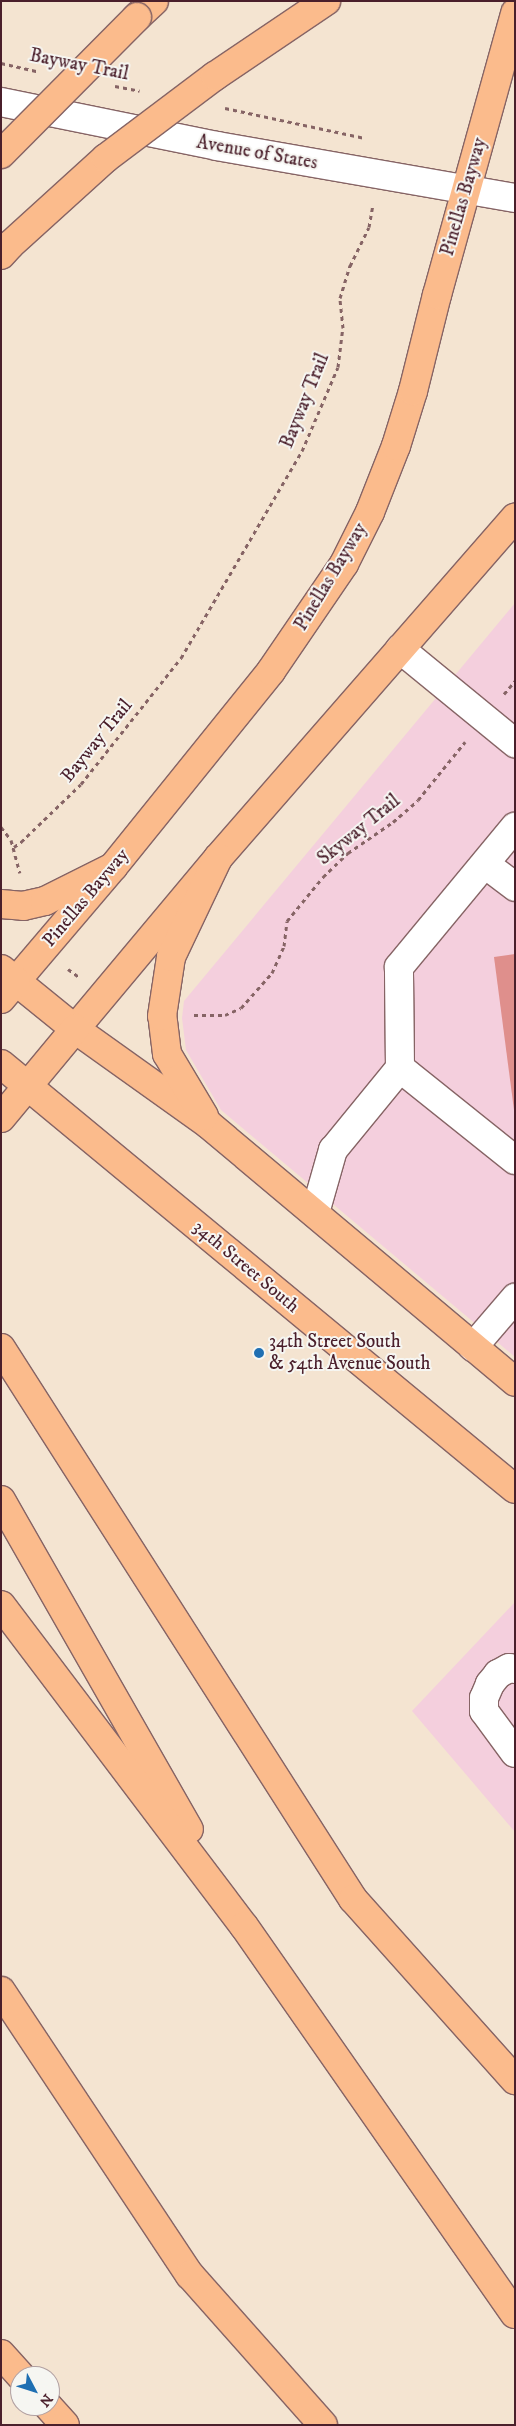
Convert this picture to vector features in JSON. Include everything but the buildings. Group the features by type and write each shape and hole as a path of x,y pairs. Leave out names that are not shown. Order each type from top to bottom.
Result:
{"main road":[{"path":"1,255 106,158 215,76 326,1"},
{"path":"1,154 146,9"},
{"name":"Pinellas Bayway","path":"6,983 43,949 114,867 271,671 344,564 370,512 396,446 414,392 466,190 515,12"},
{"path":"1,1118 218,858 515,518"},
{"path":"208,1124 167,1054 162,1016 171,957 218,858"},
{"path":"12,905 45,901 114,867"},
{"path":"6,983 75,1029 208,1124 515,1382"},
{"name":"34th Street South","path":"1,1064 515,1488"},
{"path":"1,1348 353,1899 515,2080"},
{"path":"1,1500 244,1926"},
{"path":"1,1605 244,1926 515,2314"},
{"path":"1,1991 190,2274 323,2425"},
{"path":"1,2354 12,2366"}],"street":[{"name":"Avenue of States","path":"1,102 217,146 515,198"},
{"path":"400,649 515,743"},
{"path":"314,1213 333,1150 400,1068 399,967 515,827"},
{"path":"485,864 515,887"},
{"path":"400,1068 515,1160"},
{"path":"473,1347 515,1298"},
{"path":"515,1669 509,1668 498,1674 490,1684 484,1698 484,1711 515,1753"}],"path":[{"name":"Bayway Trail","path":"1,63 42,71"},
{"name":"Bayway Trail","path":"109,85 147,92"},
{"name":"Bayway Trail","path":"14,847 22,842 81,784 181,658 302,451 338,367 343,328 340,298 350,266 369,227 378,175 380,144 359,135 224,108"},
{"name":"Skyway Trail","path":"162,1016 225,1015 241,1008 272,973 284,946 287,922 322,877 348,853 393,822 418,800 515,681"},
{"path":"1,827 14,847 20,864 12,905"},
{"path":"43,949 103,996"}],"shaded area":[{"path":"515,603 515,1357 221,1110 186,1050 182,1018 184,1001"},
{"path":"515,1602 515,1832 412,1711"}],"place":[{"name":"34th Street South & 54th Avenue South","path":"259,1353"}]}
